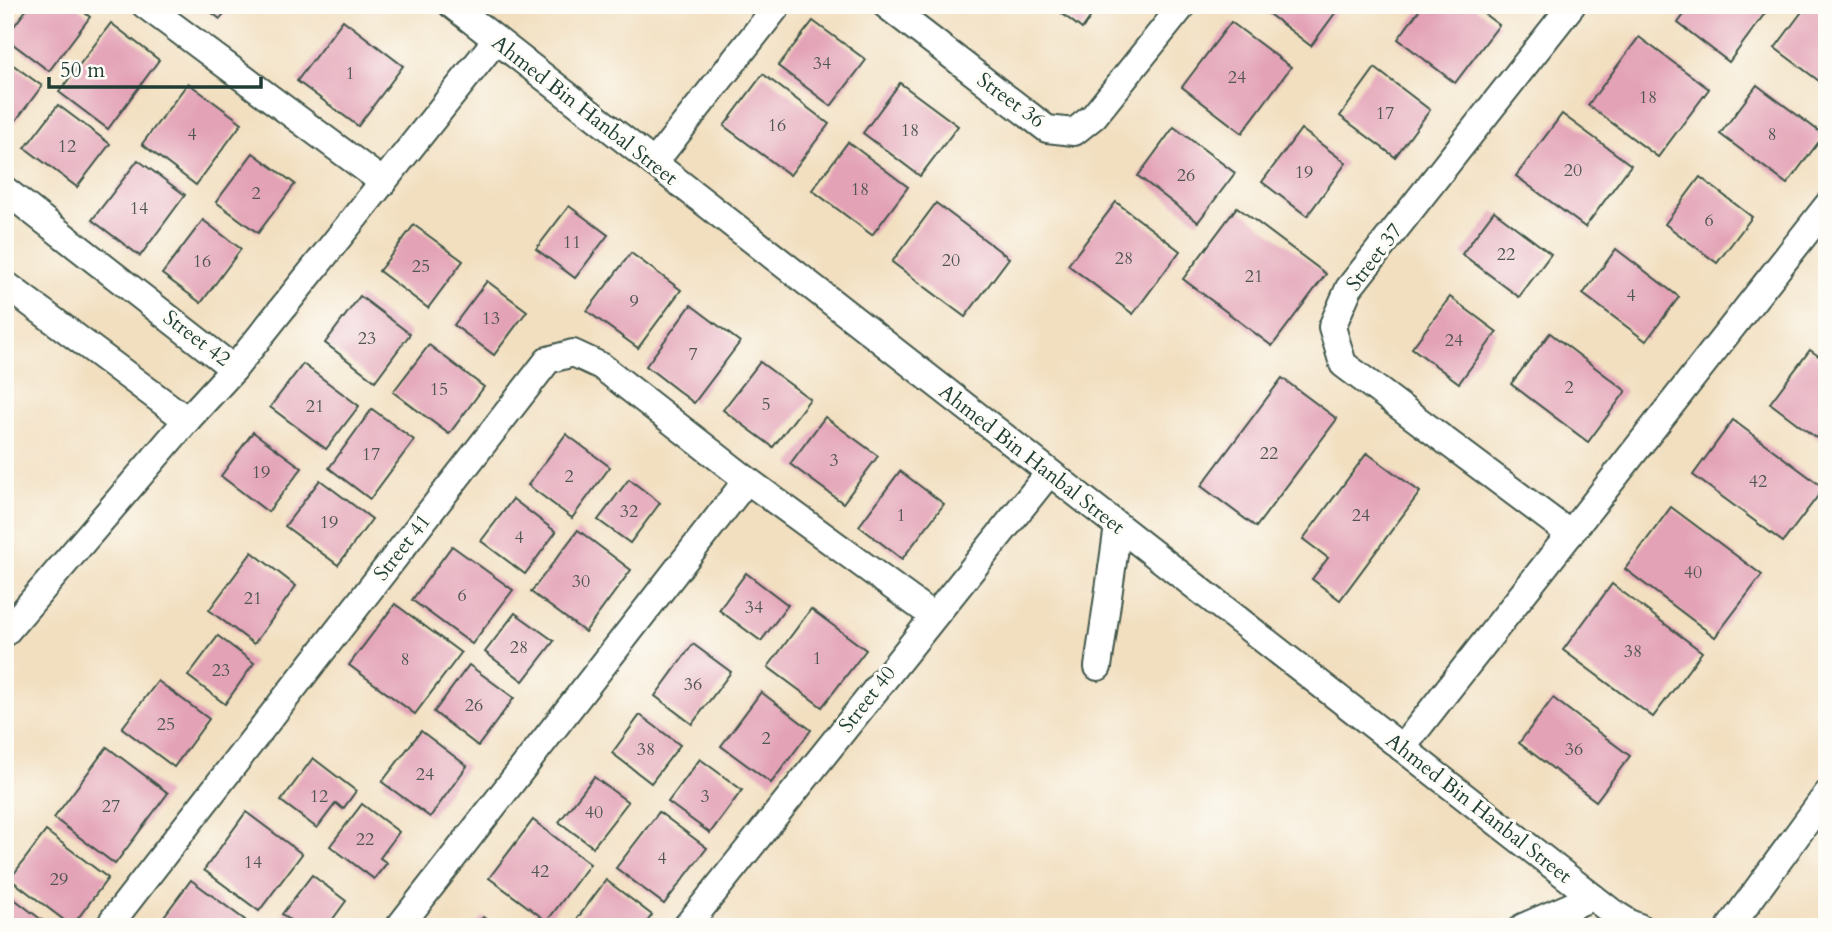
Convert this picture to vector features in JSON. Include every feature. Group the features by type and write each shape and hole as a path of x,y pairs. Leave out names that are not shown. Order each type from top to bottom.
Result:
{"street":[{"path":"145,5 383,183"},
{"name":"Ahmed Bin Hanbal Street","path":"452,5 1609,912 1639,927"},
{"path":"654,163 778,5"},
{"name":"Street 36","path":"886,5 1046,129 1074,132 1094,116 1183,5"},
{"name":"Street 37","path":"1570,534 1343,364 1332,327 1349,288 1572,5"},
{"name":"Street 42","path":"5,190 234,369 496,40"},
{"path":"1402,748 1827,206"},
{"path":"5,285 187,420"},
{"name":"Street 41","path":"110,927 548,360 573,353 601,366 747,480 933,616"},
{"path":"5,633 234,369"},
{"name":"Street 40","path":"686,927 1049,472"},
{"path":"399,927 747,480"},
{"path":"1098,667 1118,526"},
{"path":"1729,923 1827,794"},
{"path":"1523,927 1609,912"}],"building":[{"path":"30,5 75,5 90,17 49,71 5,38"},
{"path":"202,5 230,5 220,19"},
{"path":"1051,5 1099,5 1082,29"},
{"path":"1257,5 1341,5 1311,46"},
{"path":"1423,5 1472,5 1499,25 1455,83 1398,39"},
{"path":"1691,5 1771,5 1729,62 1678,23"},
{"path":"1807,5 1813,5 1827,16 1827,87 1775,48"},
{"path":"343,20 403,66 358,126 297,81"},
{"path":"813,21 866,60 831,106 778,66"},
{"path":"1231,22 1291,67 1242,133 1182,87"},
{"path":"111,23 159,60 108,129 59,92"},
{"path":"1639,37 1709,89 1658,157 1588,105"},
{"path":"5,59 42,86 5,135"},
{"path":"1375,68 1430,110 1395,157 1340,116"},
{"path":"763,74 829,124 790,175 724,126"},
{"path":"188,83 242,123 196,185 142,144"},
{"path":"900,83 958,126 920,176 863,133"},
{"path":"1757,85 1824,135 1787,184 1720,134"},
{"path":"58,105 110,144 77,187 25,148"},
{"path":"1562,114 1631,165 1585,227 1516,176"},
{"path":"1174,127 1235,173 1198,222 1138,176"},
{"path":"1301,129 1346,163 1307,216 1262,182"},
{"path":"848,142 908,187 872,235 812,190"},
{"path":"253,153 295,184 258,233 216,202"},
{"path":"138,160 185,195 140,256 92,220"},
{"path":"1700,177 1752,217 1717,263 1665,224"},
{"path":"1116,202 1180,251 1133,314 1068,265"},
{"path":"936,203 1009,258 965,317 892,262"},
{"path":"569,206 608,235 575,278 536,249"},
{"path":"1237,207 1326,274 1272,346 1183,279"},
{"path":"1494,211 1551,254 1519,297 1462,254"},
{"path":"203,220 241,249 201,303 162,274"},
{"path":"414,225 463,261 428,308 379,271"},
{"path":"1616,249 1679,297 1646,341 1583,294"},
{"path":"631,253 681,290 638,348 587,311"},
{"path":"487,281 527,311 494,355 454,325"},
{"path":"360,296 410,334 375,381 325,343"},
{"path":"1450,297 1497,332 1459,383 1412,348"},
{"path":"691,305 740,342 694,403 646,366"},
{"path":"1550,333 1626,391 1588,442 1511,384"},
{"path":"429,345 484,387 449,434 393,392"},
{"path":"1810,350 1827,362 1827,446 1770,403"},
{"path":"760,362 810,399 773,447 723,410"},
{"path":"303,364 359,406 326,449 270,407"},
{"path":"1282,378 1337,419 1256,527 1201,486"},
{"path":"372,409 414,440 370,499 329,468"},
{"path":"825,417 878,456 843,503 790,464"},
{"path":"1733,420 1824,488 1783,542 1693,475"},
{"path":"253,432 302,468 268,512 221,476"},
{"path":"566,434 610,467 572,518 528,485"},
{"path":"1367,453 1420,492 1340,600 1312,579 1328,558 1303,539"},
{"path":"900,471 944,504 902,559 859,526"},
{"path":"629,479 660,503 630,543 598,520"},
{"path":"320,480 372,519 338,565 285,526"},
{"path":"513,499 556,532 525,574 481,541"},
{"path":"1671,507 1762,575 1715,637 1625,569"},
{"path":"578,530 631,570 585,632 531,592"},
{"path":"452,546 513,590 472,644 412,600"},
{"path":"252,552 296,586 254,644 209,610"},
{"path":"746,573 788,605 761,641 719,610"},
{"path":"1612,584 1702,652 1653,717 1563,650"},
{"path":"395,604 461,653 415,714 349,665"},
{"path":"811,609 866,650 822,707 768,667"},
{"path":"515,613 554,641 523,681 485,652"},
{"path":"218,636 254,663 225,704 188,676"},
{"path":"693,644 731,672 692,724 655,696"},
{"path":"469,665 514,698 478,746 434,712"},
{"path":"158,681 209,719 174,767 122,728"},
{"path":"761,692 811,730 771,783 721,746"},
{"path":"1553,698 1630,756 1596,801 1519,743"},
{"path":"640,715 680,745 651,783 612,753"},
{"path":"421,731 467,766 430,817 382,782"},
{"path":"107,747 168,793 115,864 54,818"},
{"path":"313,758 356,791 343,809 336,803 317,828 281,801"},
{"path":"700,759 742,790 710,833 668,802"},
{"path":"594,777 628,802 593,847 559,822"},
{"path":"362,804 399,832 380,858 387,863 374,879 330,846"},
{"path":"246,812 302,854 259,911 204,870"},
{"path":"659,812 707,848 664,904 616,868"},
{"path":"533,820 590,864 547,921 489,878"},
{"path":"46,831 108,878 72,926 10,879"},
{"path":"312,875 346,901 327,927 299,927 282,914"},
{"path":"191,880 245,920 240,927 156,927"},
{"path":"606,880 652,915 643,927 571,927"},
{"path":"5,892 51,927 5,927"},
{"path":"483,917 497,927 475,927"}]}
